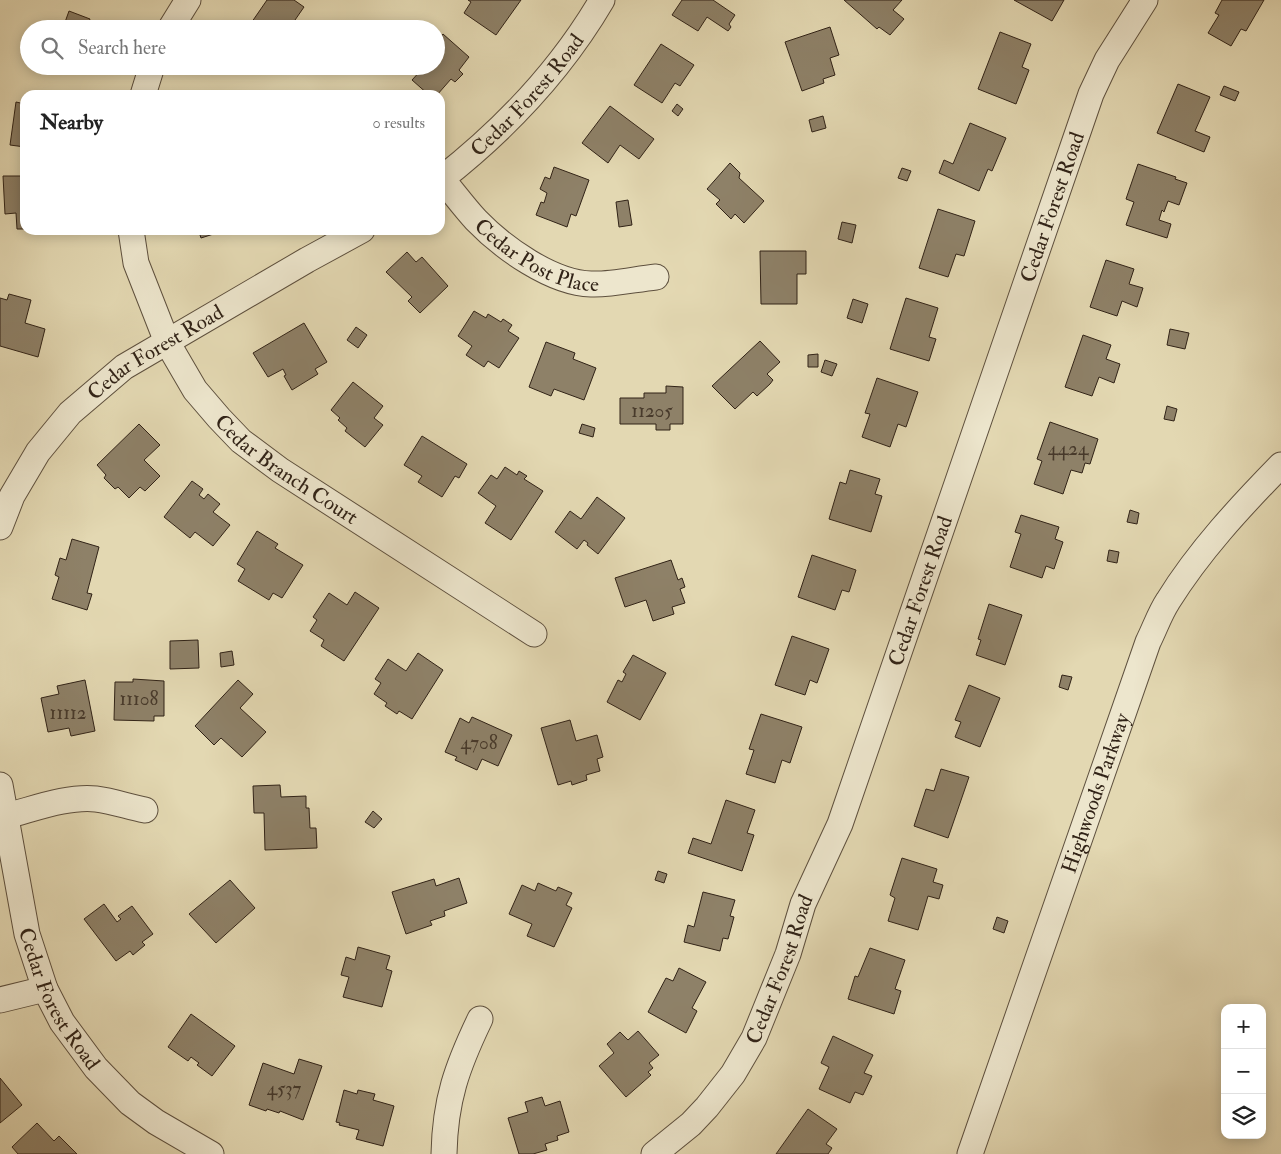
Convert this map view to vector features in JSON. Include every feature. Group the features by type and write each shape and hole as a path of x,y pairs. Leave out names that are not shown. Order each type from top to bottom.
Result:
{"street":[{"path":"176,20 188,0"},
{"name":"Cedar Forest Road","path":"445,176 483,144 548,77 585,28 602,0"},
{"name":"Cedar Forest Road","path":"654,1154 691,1124 707,1106 733,1074 754,1038 788,954 803,904 840,824 1091,94 1108,60 1145,0"},
{"path":"145,90 149,75"},
{"name":"Cedar Post Place","path":"445,184 476,220 492,235 525,259 561,279 591,284 656,277"},
{"name":"Cedar Branch Court","path":"132,235 136,263 167,342 195,390 242,441 280,470 534,634"},
{"name":"Cedar Forest Road","path":"0,527 12,496 38,452 70,413 124,367 353,235"},
{"name":"Highwoods Parkway","path":"970,1154 1148,642 1167,602 1188,571 1240,508 1281,465"},
{"name":"Cedar Forest Road","path":"0,784 27,934 45,989 62,1022 96,1068 130,1103 156,1122 211,1154"},
{"path":"6,816 60,802 97,799 145,810"},
{"path":"0,1000 45,989"},
{"path":"444,1154 444,1132 451,1090 468,1044 480,1019"}],"building":[{"path":"267,0 294,0 304,7 295,20 253,20"},
{"path":"468,0 521,0 496,35 464,13 471,2"},
{"path":"682,0 713,0 735,15 729,24 731,27 728,31 707,17 698,31 672,15"},
{"path":"844,0 902,0 893,10 904,19 890,35 879,27 877,29"},
{"path":"1014,0 1064,0 1052,21"},
{"path":"1222,0 1264,0 1246,31 1241,29 1231,46 1208,33 1219,15 1215,13"},
{"path":"69,11 90,19 90,20 66,20"},
{"path":"830,27 839,55 830,58 835,75 823,79 824,83 802,91 785,42"},
{"path":"1000,32 1031,44 1022,67 1029,70 1016,104 978,89"},
{"path":"445,36 469,57 459,70 463,74 455,82 451,79 441,90 423,90 412,80 417,75 445,75"},
{"path":"661,44 694,65 680,86 675,83 662,103 634,85"},
{"path":"1178,84 1210,97 1195,131 1210,137 1204,152 1157,133"},
{"path":"1224,86 1239,92 1235,101 1220,95"},
{"path":"16,102 20,103 20,146 10,145"},
{"path":"677,104 683,109 678,116 672,111"},
{"path":"610,106 654,139 639,159 620,145 608,163 582,143"},
{"path":"823,116 826,128 812,132 809,120"},
{"path":"970,123 1006,138 992,171 988,169 979,191 939,173 944,160 953,164"},
{"path":"730,163 740,173 739,178 764,201 744,223 735,214 731,219 716,204 720,200 707,189"},
{"path":"1138,164 1176,177 1175,179 1187,183 1179,205 1168,201 1164,212 1162,210 1159,220 1171,224 1167,238 1126,225 1134,202 1126,199"},
{"path":"554,167 589,180 576,216 571,214 567,227 536,215 541,202 544,203 547,193 540,189 545,177 550,179"},
{"path":"902,168 911,171 907,181 898,178"},
{"path":"3,176 20,176 20,229 17,229 16,213 5,214"},
{"path":"628,200 632,225 619,227 616,202"},
{"path":"938,209 975,221 964,256 956,254 948,277 919,268"},
{"path":"842,222 856,225 852,243 838,239"},
{"path":"760,251 806,251 806,274 797,274 797,304 761,304"},
{"path":"407,252 416,262 422,257 448,286 420,313 408,301 412,297 386,272"},
{"path":"1106,260 1134,269 1129,284 1143,288 1137,307 1122,301 1117,316 1090,307"},
{"path":"9,294 31,300 25,323 45,329 38,357 0,346 0,298 7,300"},
{"path":"906,298 938,308 929,337 936,339 929,361 890,349"},
{"path":"853,299 868,304 862,323 847,318"},
{"path":"474,311 486,318 488,314 501,322 503,319 512,325 508,331 519,338 499,368 488,361 484,367 466,355 472,346 458,336"},
{"path":"304,323 327,362 315,369 318,374 292,390 284,376 286,375 283,369 268,377 253,353"},
{"path":"356,327 367,335 358,348 347,340"},
{"path":"1170,329 1189,333 1185,349 1167,345"},
{"path":"1083,335 1111,345 1106,359 1120,364 1114,383 1099,377 1092,396 1065,387"},
{"path":"760,341 780,362 767,374 773,380 770,384 757,396 753,392 735,409 712,386"},
{"path":"546,342 575,353 573,359 596,368 584,400 554,389 551,396 529,387"},
{"path":"818,354 818,367 808,367 808,355"},
{"path":"825,360 837,364 832,376 821,372"},
{"path":"877,378 918,392 906,427 898,424 890,447 862,437 870,414 865,413"},
{"path":"353,382 383,406 374,418 383,425 365,447 345,431 347,428 331,410"},
{"path":"666,386 683,387 683,424 670,424 670,430 656,430 656,424 620,424 620,398 644,398 644,393 666,393"},
{"path":"1167,406 1177,409 1174,421 1164,419"},
{"path":"1050,422 1098,439 1090,464 1085,463 1082,473 1071,470 1063,494 1034,484 1042,461 1037,459"},
{"path":"139,424 160,445 144,460 160,476 145,491 140,487 129,498 118,487 115,489 104,478 106,475 97,465"},
{"path":"582,424 595,428 593,437 579,433"},
{"path":"422,436 467,464 459,478 455,476 442,497 418,482 422,476 404,465"},
{"path":"505,467 517,475 519,471 527,476 524,479 543,491 511,540 485,523 496,506 478,493 491,475 497,479"},
{"path":"850,470 880,479 875,494 882,496 871,532 829,519 840,482 846,484"},
{"path":"192,481 203,489 199,495 204,499 208,494 220,504 213,512 230,525 213,546 195,532 190,538 164,517"},
{"path":"597,497 625,518 598,554 584,540 577,549 555,532 570,511 581,519"},
{"path":"1130,510 1139,513 1137,524 1127,522"},
{"path":"1021,515 1059,527 1055,539 1063,542 1054,569 1046,566 1042,578 1010,567 1021,534 1015,532"},
{"path":"257,531 278,544 275,548 303,565 282,598 273,593 269,600 238,581 245,569 237,564"},
{"path":"72,539 99,547 87,593 92,594 87,610 52,599 59,577 55,575 60,558 66,560"},
{"path":"1109,550 1119,552 1117,563 1107,561"},
{"path":"812,555 856,570 849,592 842,590 835,610 798,597"},
{"path":"671,560 678,580 682,578 685,587 680,589 685,603 672,607 674,614 653,621 646,600 625,607 615,578"},
{"path":"355,592 379,608 344,661 321,646 324,640 310,631 317,620 313,617 329,593 347,605"},
{"path":"989,604 1022,615 1005,665 976,655 981,640 978,639"},
{"path":"792,636 829,649 817,683 810,680 805,695 775,685"},
{"path":"198,640 199,668 170,669 170,641"},
{"path":"232,651 234,665 221,667 220,653"},
{"path":"418,653 443,670 412,719 399,711 397,714 385,706 387,703 374,694 381,683 375,679 388,659 406,671"},
{"path":"633,655 666,673 640,720 607,702 618,680 622,682 626,674 623,672"},
{"path":"1062,675 1072,677 1068,690 1059,687"},
{"path":"133,679 164,681 164,716 154,716 154,721 114,720 115,682 133,682"},
{"path":"85,680 95,731 71,736 69,728 48,732 41,698 59,694 57,686"},
{"path":"238,680 253,694 240,708 266,732 242,757 221,738 214,745 195,726"},
{"path":"969,685 1000,698 980,747 955,737 961,722 955,720"},
{"path":"761,714 802,727 790,763 782,760 775,783 746,774 754,750 749,749"},
{"path":"472,717 512,735 498,766 482,759 477,770 455,760 457,757 445,752 460,718 469,723"},
{"path":"570,720 576,741 597,735 603,757 597,759 600,771 586,775 587,780 572,785 571,781 558,785 541,728"},
{"path":"941,769 969,777 948,838 914,826 926,789 934,791"},
{"path":"280,785 281,797 306,796 310,828 316,828 317,848 265,850 264,813 254,813 253,786"},
{"path":"726,800 755,810 747,833 754,835 742,871 688,853 693,838 711,844"},
{"path":"373,811 382,819 374,828 365,822"},
{"path":"902,858 937,869 933,882 943,885 939,899 928,896 918,930 888,921 895,898 890,895"},
{"path":"658,871 667,874 664,883 655,880"},
{"path":"459,878 467,903 444,911 445,916 430,921 432,925 406,934 392,892 434,879 436,886"},
{"path":"230,880 255,908 216,943 189,914"},
{"path":"538,883 556,891 558,887 572,893 566,905 572,908 554,947 527,936 532,924 509,914 522,885 535,891"},
{"path":"703,892 735,900 730,916 734,917 728,939 723,938 720,951 684,942 688,925 694,927"},
{"path":"104,904 117,922 121,919 118,916 132,906 153,934 142,942 145,945 133,955 130,951 116,961 84,919"},
{"path":"997,917 1008,921 1004,933 993,929"},
{"path":"358,947 390,956 386,969 392,971 382,1007 343,997 349,977 341,975 346,957 355,960"},
{"path":"870,948 905,960 895,989 901,991 894,1014 848,999 855,976 858,977"},
{"path":"679,968 706,982 692,1008 697,1011 686,1033 648,1012 666,978 673,981"},
{"path":"191,1014 235,1046 212,1076 197,1065 199,1063 191,1057 188,1061 168,1047"},
{"path":"638,1031 659,1055 649,1063 653,1068 648,1072 651,1075 626,1097 599,1066 614,1053 607,1044 620,1032 628,1040"},
{"path":"833,1036 873,1055 864,1073 872,1076 863,1095 855,1092 850,1103 819,1089 829,1067 821,1063"},
{"path":"299,1059 322,1066 303,1120 280,1111 279,1113 267,1109 266,1111 249,1105 263,1063 294,1074"},
{"path":"0,1078 22,1105 0,1123"},
{"path":"344,1090 357,1094 358,1090 375,1094 373,1100 394,1106 383,1146 356,1139 359,1130 339,1125 340,1123 336,1122"},
{"path":"542,1097 545,1106 560,1101 569,1132 557,1136 558,1140 545,1144 547,1150 533,1154 519,1154 508,1118 528,1112 525,1102"},
{"path":"808,1109 837,1129 826,1144 832,1148 828,1154 776,1154"},
{"path":"37,1123 54,1141 59,1136 77,1154 18,1154 12,1147"}]}
